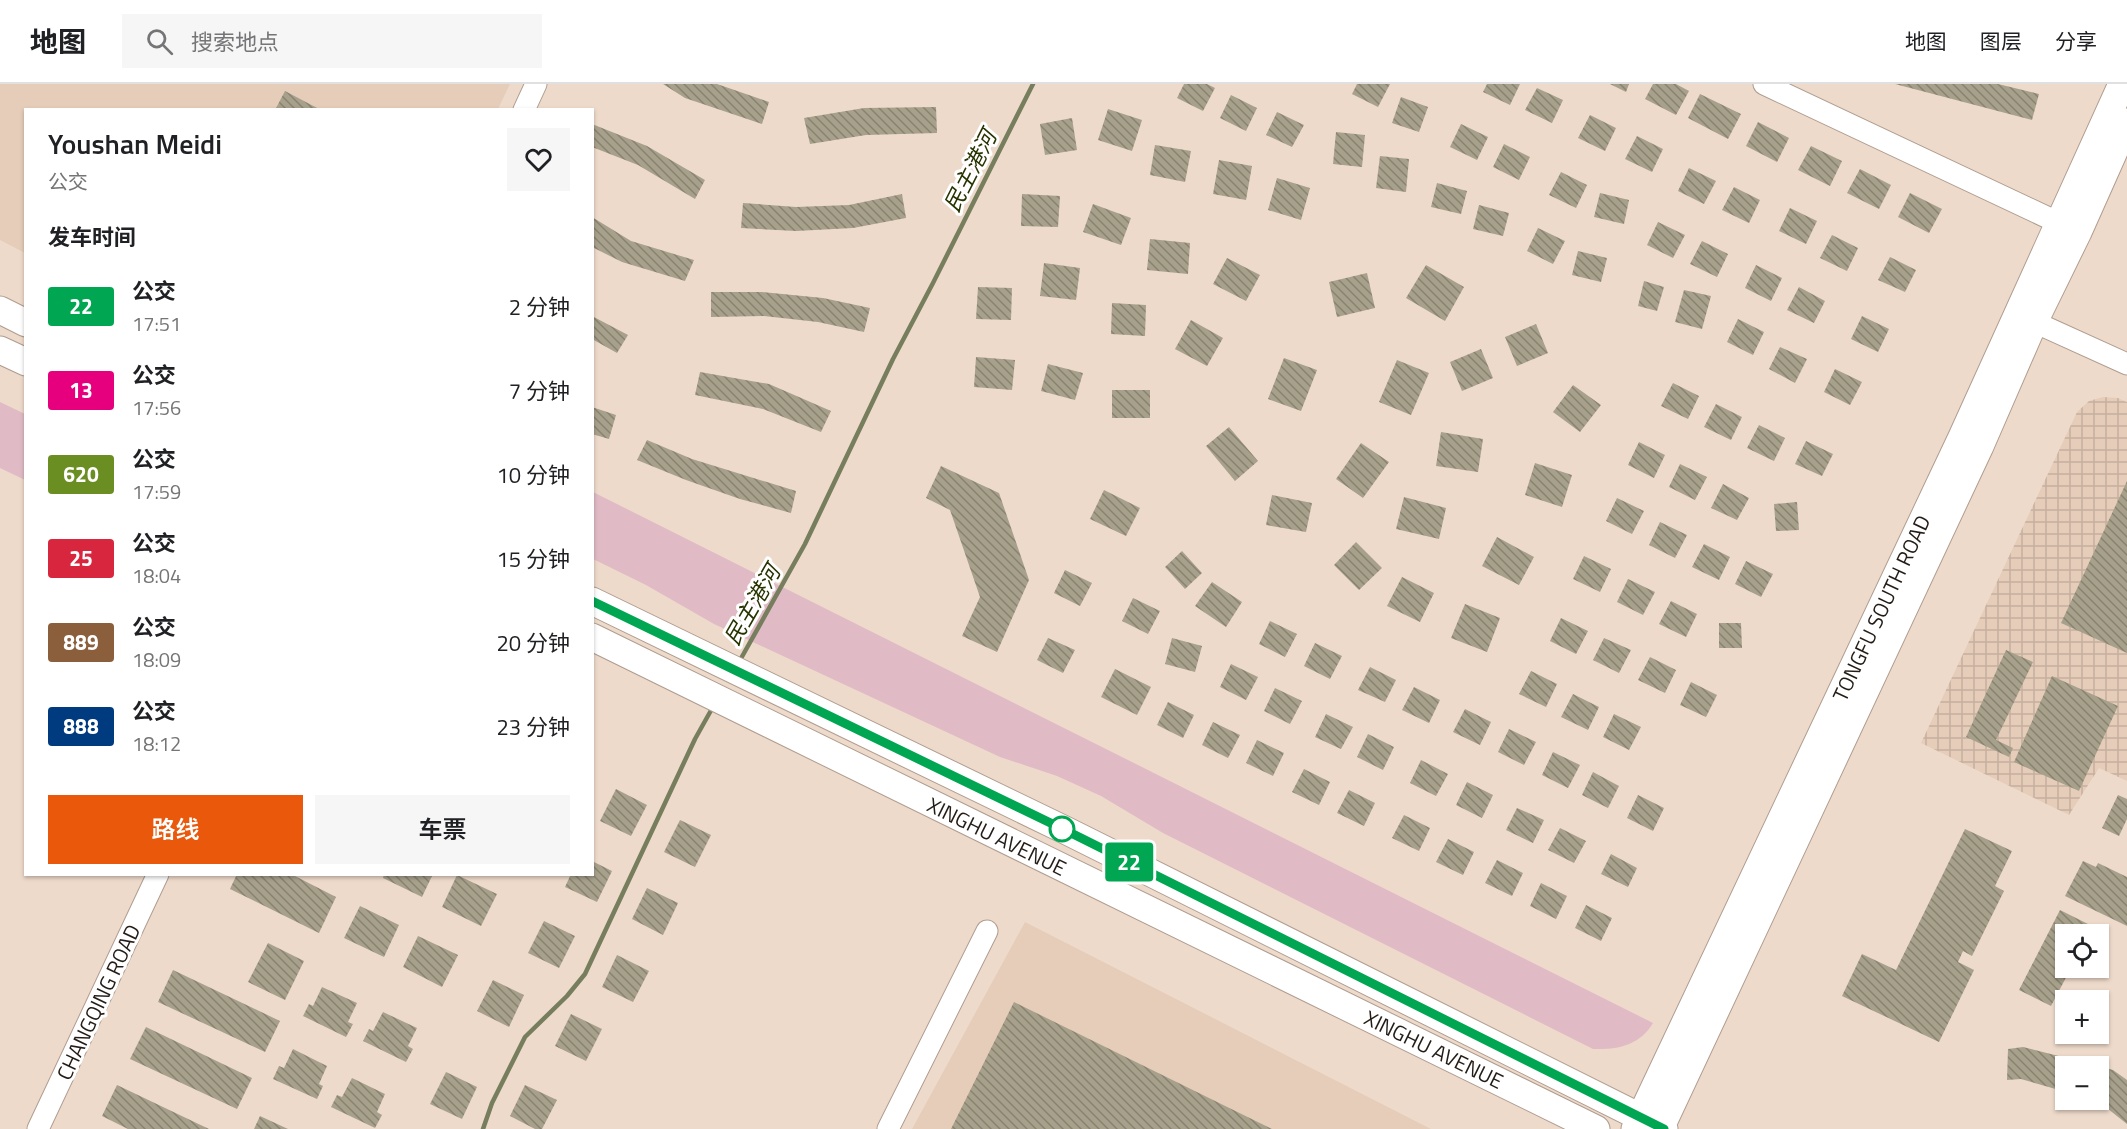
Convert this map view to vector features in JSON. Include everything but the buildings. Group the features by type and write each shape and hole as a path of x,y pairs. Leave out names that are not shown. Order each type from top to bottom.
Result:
{"main road":[{"name":"TONGFU SOUTH ROAD","path":"2068,227 2122,84"},
{"name":"TONGFU SOUTH ROAD","path":"1652,1126 1980,446 2025,318 2068,227 2127,122"},
{"path":"0,310 24,322"},
{"path":"0,350 24,361"},
{"name":"XINGHU AVENUE","path":"594,602 1075,835 1652,1126"},
{"name":"XINGHU AVENUE","path":"594,638 1596,1129"}],"street":[{"path":"525,108 536,84"},
{"path":"1764,84 2068,227"},
{"path":"2025,318 2127,364"},
{"name":"CHANGQING ROAD","path":"38,1129 157,876"},
{"path":"888,1129 987,932"}],"shaded area":[{"path":"0,84 510,84 498,108 24,108 24,252 0,240"},
{"path":"2103,397 2118,398 2127,402 2127,781 2099,768 2069,815 1921,743 2077,412 2089,401"},
{"path":"0,402 24,414 24,480 0,468"},
{"path":"594,493 1653,1023 1642,1036 1628,1045 1593,1049 1163,833 1101,796 1057,776 1000,757 714,624 646,585 594,559"},
{"path":"1025,922 1431,1129 912,1129"}],"waterway":[{"name":"民主港河","path":"739,662 805,544 893,359 1033,84"},
{"name":"民主港河","path":"483,1129 492,1103 525,1037 567,996 585,974 695,739 714,705"}],"bus line":[{"name":"22","path":"594,602 1065,830 1664,1129"}]}
